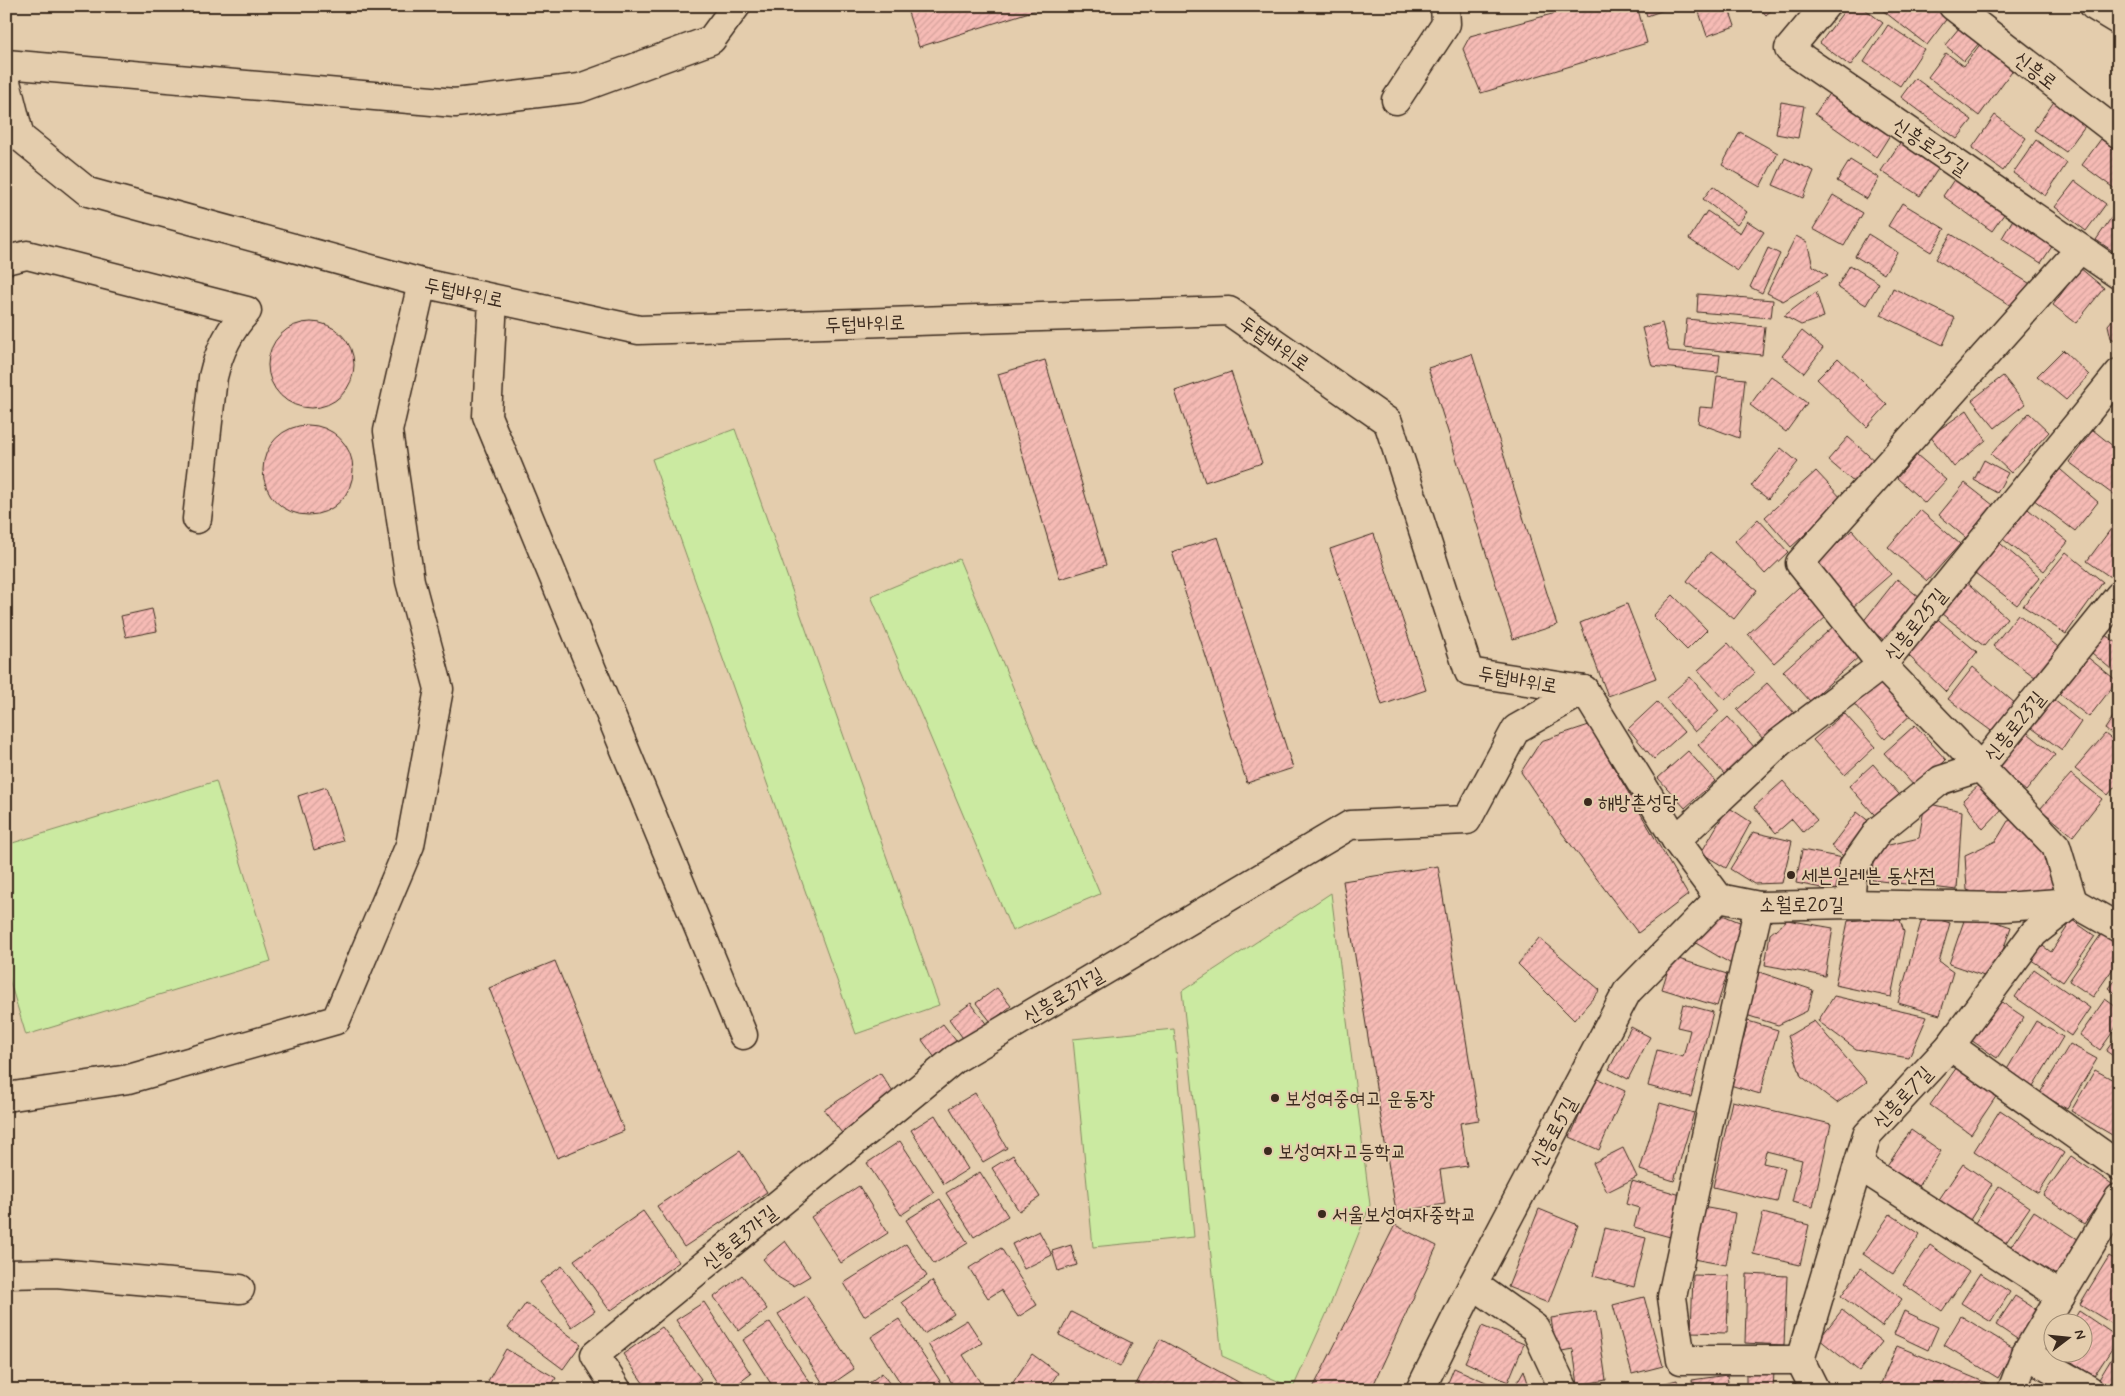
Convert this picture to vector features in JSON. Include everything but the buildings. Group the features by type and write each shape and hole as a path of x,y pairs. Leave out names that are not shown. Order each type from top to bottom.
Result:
{"street":[{"path":"6,64 455,103 580,88 711,40 736,6"},
{"path":"1396,100 1446,24 1445,6"},
{"name":"신흥로25길","path":"1825,6 1789,49 2119,275"},
{"name":"신흥로","path":"1953,6 2119,134"},
{"path":"2094,6 2119,21"},
{"name":"두텁바위로","path":"6,82 20,137 88,192 422,284 639,330 1229,311 1388,422 1469,672 1584,690"},
{"path":"2080,249 1800,564 1882,665 2056,846 2073,902 2119,928"},
{"path":"6,260 27,256 247,311 236,323 218,355 213,377 197,519"},
{"path":"6,1097 129,1079 336,1020 410,845 439,689 410,581 388,431 422,284"},
{"path":"494,298 487,416 743,1035"},
{"name":"신흥로25길","path":"1676,840 1780,742 1882,665 2119,373"},
{"name":"신흥로23길","path":"1850,904 1853,867 1879,830 1941,780 1981,767 2119,596"},
{"path":"1584,690 1676,840 1719,898"},
{"name":"신흥로3가길","path":"617,1390 595,1355 955,1059 1350,824 1467,820 1516,729 1584,690"},
{"name":"소월로20길","path":"1719,898 1759,906 1850,904 2004,907 2073,902"},
{"name":"신흥로5길","path":"1420,1390 1473,1284 1627,992 1719,898"},
{"name":"신흥로7길","path":"1800,1360 1867,1135 1950,1046 2034,933 2073,902"},
{"path":"1759,906 1713,1103 1672,1296 1681,1360 1800,1360 1816,1390"},
{"path":"1950,1046 2119,1166"},
{"path":"1858,1165 2061,1296"},
{"path":"2012,1390 2026,1354 2119,1198"},
{"path":"6,1274 56,1274 240,1289"},
{"path":"1473,1284 1535,1328 1564,1390"},
{"path":"2026,1354 2089,1390"}],"green space":[{"path":"735,429 939,1005 856,1034 652,459"},
{"path":"959,559 1100,894 1012,931 871,596"},
{"path":"216,781 271,961 26,1035 6,969 6,845"},
{"name":"보성여중여고 운동장","path":"1331,893 1370,1205 1329,1308 1293,1388 1222,1356 1182,991"},
{"path":"1174,1029 1194,1237 1093,1247 1073,1039"}],"place":[{"name":"해방촌성당","path":"1588,802"},
{"name":"세븐일레븐 동산점","path":"1791,875"},
{"name":"보성여중여고 운동장","path":"1275,1098"},
{"name":"보성여자고등학교","path":"1268,1151"},
{"name":"서울보성여자중학교","path":"1322,1214"}]}
